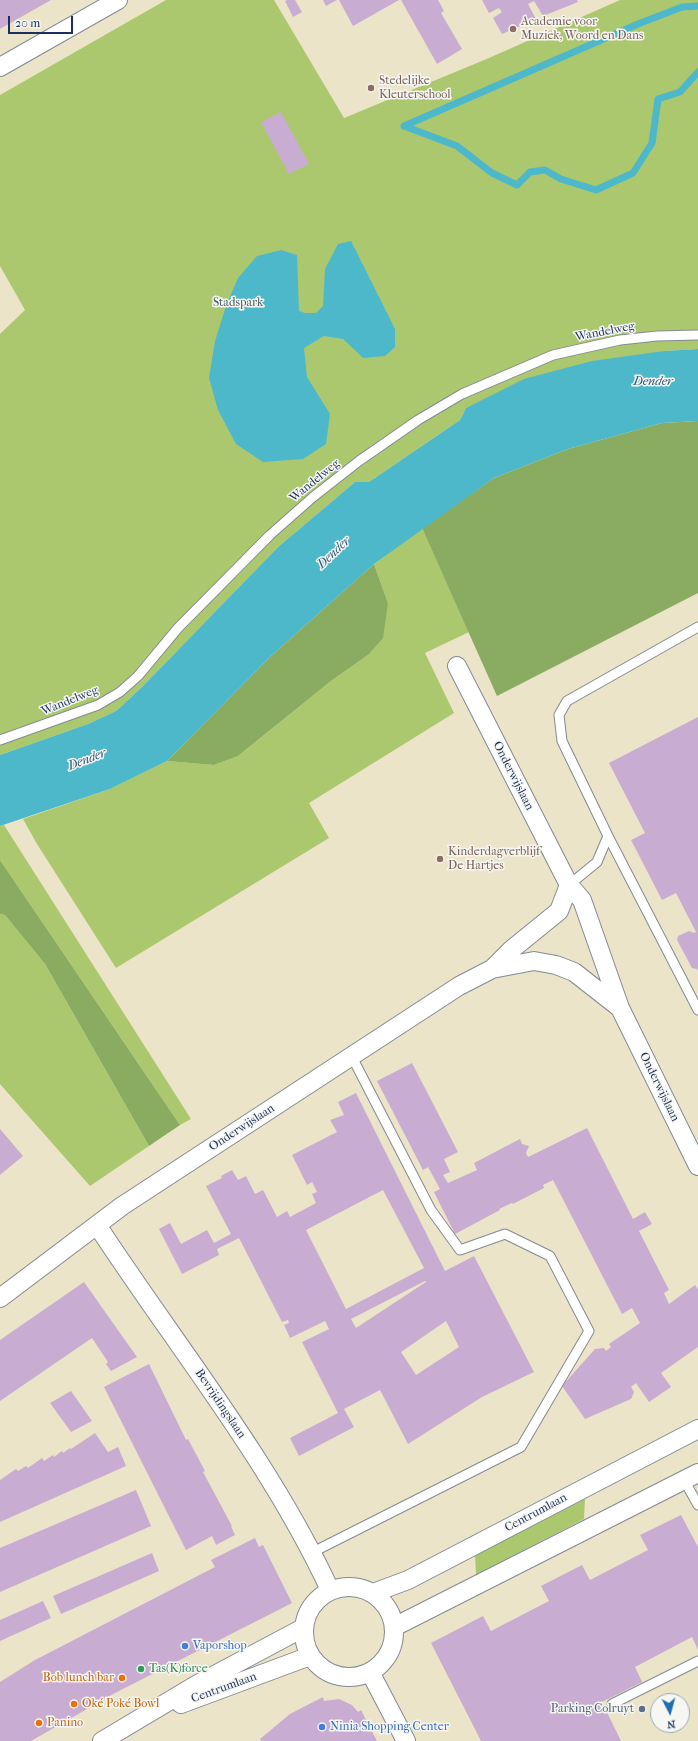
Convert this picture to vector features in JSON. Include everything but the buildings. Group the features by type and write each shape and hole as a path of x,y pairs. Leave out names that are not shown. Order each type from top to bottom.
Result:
{"street":[{"path":"0,67 118,0"},
{"name":"Onderwijslaan","path":"457,666 569,885 582,900 620,1008 698,1166"},
{"name":"Onderwijslaan","path":"0,1298 122,1206 460,986 492,969 511,950 559,911 569,885"},
{"name":"Onderwijslaan","path":"492,969 534,962 556,965 574,972 620,1008"},
{"name":"Bevrijdingslaan","path":"97,1225 221,1403 290,1514 330,1590"},
{"name":"Centrumlaan","path":"373,1593 408,1580 698,1429"},
{"path":"394,1627 691,1476"},
{"path":"355,1586 373,1593 384,1602 391,1614 394,1627 392,1645 384,1661 370,1672 352,1677 332,1674 321,1668 310,1656 304,1643 303,1628 306,1615 313,1603 330,1590 355,1586"},
{"name":"Centrumlaan","path":"102,1741 196,1686 303,1628"},
{"name":"Centrumlaan","path":"137,1720 310,1656"},
{"path":"370,1672 406,1741"}],"lane":[{"name":"Wandelweg","path":"0,740 98,705 120,692 138,676 178,628 265,540 308,502 359,461 418,420 462,394 553,355 620,340 657,336 698,335"},
{"path":"698,627 567,701 559,715 562,741 608,836 698,1010"},
{"path":"569,885 597,862 608,836"},
{"path":"311,1554 521,1447 589,1331 550,1256 505,1234 460,1250 431,1210 352,1057"},
{"path":"691,1476 698,1504"},
{"path":"612,1704 698,1662"}],"green space":[{"name":"Stadspark","path":"166,0 274,0 344,118 489,58 620,0 698,0 698,349 664,351 466,408 460,420 369,482 355,482 278,547 142,687 116,711 88,724 0,755 0,334 25,310 0,266 0,95"},
{"path":"698,421 698,593 497,696 422,528 494,478 568,449 662,423"},
{"path":"422,528 469,632 425,653 454,713 309,803 329,838 116,968 37,844 23,819 110,789 167,761 214,765 238,756 331,681 368,655 388,603 374,564"},
{"path":"374,564 388,603 383,638 368,655 331,681 238,756 214,765 167,761 272,655"},
{"path":"4,825 191,1119 180,1125 0,860 0,826"},
{"path":"0,860 180,1125 149,1146 45,964 5,915 0,914"},
{"path":"0,914 5,915 45,964 149,1146 90,1186 0,1084"},
{"path":"585,1499 584,1519 476,1575 475,1555"}],"water":[{"path":"351,241 395,329 395,347 385,356 363,358 343,339 324,336 304,348 307,377 330,414 326,444 303,459 263,462 236,444 218,410 209,378 215,341 226,306 238,278 257,256 281,250 297,255 299,311 305,313 316,313 323,306 325,269 338,244"},
{"name":"Dender","path":"698,349 698,421 662,423 568,449 494,478 374,564 272,655 167,761 110,789 0,826 0,755 88,724 116,711 142,687 278,547 355,482 369,482 460,420 466,408 524,379 592,361 664,351"}],"waterway":[{"path":"404,126 638,24 682,7 698,6"},
{"path":"404,126 457,146 492,173 517,185 530,172 545,170 561,179 596,190 633,173 652,143 658,99 680,92 698,72"}],"place":[{"name":"Academie voor Muziek, Woord en Dans","path":"513,29"},
{"name":"Stedelijke Kleuterschool","path":"371,88"},
{"name":"Kinderdagverblijf De Hartjes","path":"440,859"},
{"name":"Vaporshop","path":"185,1646"},
{"name":"Tas(K)force","path":"141,1669"},
{"name":"Bob lunch bar","path":"122,1678"},
{"name":"Oké Poké Bowl","path":"74,1704"},
{"name":"Parking Colruyt","path":"642,1709"},
{"name":"Panino","path":"39,1723"},
{"name":"Ninia Shopping Center","path":"322,1727"}]}
